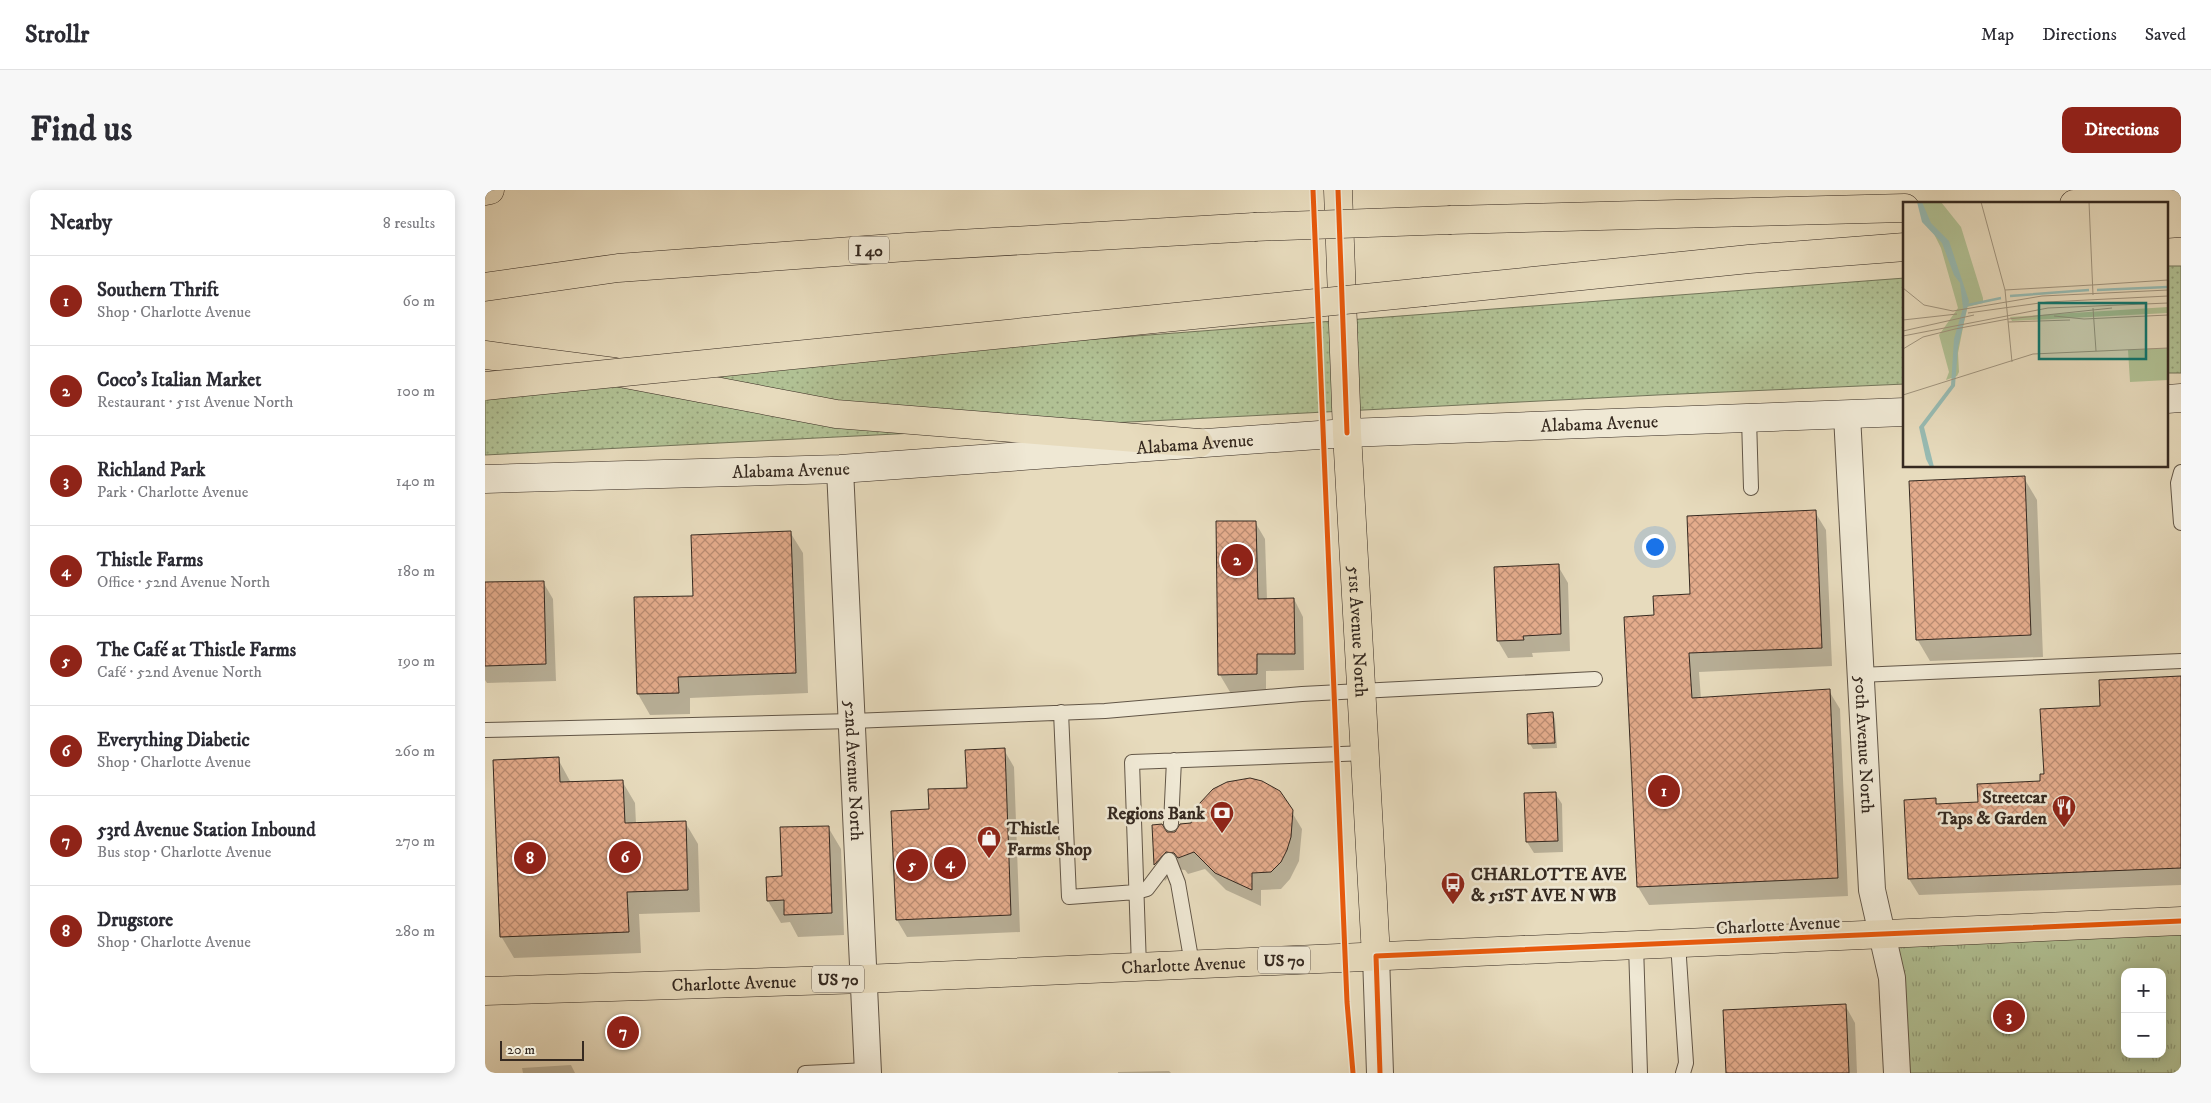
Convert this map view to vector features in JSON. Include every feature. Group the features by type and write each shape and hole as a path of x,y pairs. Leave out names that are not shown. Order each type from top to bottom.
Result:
{"main road":[{"path":"485,191 490,190"},
{"name":"51st Avenue North","path":"1338,190 1347,433 1367,753 1377,956"},
{"path":"2145,202 2181,201"},
{"name":"I 40","path":"485,287 618,268 907,247 1254,227 1903,208"},
{"path":"485,386 1749,259 1903,247"},
{"path":"485,355 615,372 836,414 1199,443"},
{"name":"Alabama Avenue","path":"485,479 840,469 1347,433 1903,412"},
{"name":"Charlotte Avenue","path":"485,990 864,979 2181,921"}],"street":[{"name":"50th Avenue North","path":"1847,415 1859,675 1872,890 1892,978 1897,1073"},
{"name":"52nd Avenue North","path":"840,469 868,1071"},
{"name":"51st Avenue North","path":"1377,956 1380,1073"}],"lane":[{"path":"1749,418 1751,488"},
{"path":"2181,472 2178,483 2181,523"},
{"path":"1859,675 2181,661"},
{"path":"485,730 852,721 1105,711 1363,691 1595,679"},
{"path":"1061,712 1069,897 1136,892 1147,889 1169,860 1178,883 1192,964"},
{"path":"1139,966 1132,762 1367,753"},
{"path":"1171,824 1174,760"},
{"path":"1678,943 1687,1063 1683,1073"},
{"path":"1636,945 1640,1073"},
{"path":"805,1073 868,1071"}],"green space":[{"path":"2169,266 2181,266 2181,373 2169,373"},
{"path":"1903,278 1903,384 485,455 485,385"},
{"path":"2181,921 2181,1073 1896,1073 1883,934"}],"building":[{"path":"2025,476 2031,635 1916,640 1909,481"},
{"path":"1816,510 1822,648 1689,653 1692,698 1830,689 1838,878 1637,887 1624,617 1654,615 1653,596 1690,594 1687,516"},
{"path":"1216,521 1256,521 1258,599 1294,598 1295,654 1257,654 1257,674 1218,675"},
{"path":"791,531 796,673 678,677 679,693 637,694 634,597 693,596 691,535"},
{"path":"1559,564 1561,634 1523,636 1524,640 1497,641 1494,567"},
{"path":"544,581 546,664 485,666 485,582"},
{"path":"2181,676 2181,868 1908,879 1904,800 1936,798 1936,804 1978,802 1977,784 2040,781 2040,774 2044,774 2040,709 2100,706 2099,680"},
{"path":"1553,712 1555,743 1528,744 1527,714"},
{"path":"1005,748 1011,915 896,920 891,811 929,809 928,789 967,788 965,750"},
{"path":"559,757 560,782 623,780 625,823 686,821 688,890 627,892 629,932 500,937 493,760"},
{"name":"Regions Bank","path":"1250,778 1262,781 1280,791 1293,810 1291,837 1281,862 1271,872 1252,873 1252,890 1215,873 1194,852 1178,858 1174,853 1166,852 1154,865 1152,825 1162,824 1167,832 1175,832 1180,824 1191,823 1199,804 1213,789 1227,782"},
{"path":"1556,792 1558,841 1526,842 1524,793"},
{"path":"829,826 832,913 784,915 784,900 767,901 766,877 782,876 780,827"},
{"path":"1846,1004 1849,1073 1726,1073 1723,1010"}],"cycle path":[{"path":"1313,190 1347,1002 1353,1073"},
{"path":"1338,190 1347,433"},
{"path":"1380,1073 1376,956 2181,921"}],"place":[{"name":"Coco's Italian Market","path":"1237,560"},
{"name":"Southern Thrift","path":"1664,791"},
{"name":"Streetcar Taps & Garden","path":"2064,828"},
{"name":"Regions Bank","path":"1222,834"},
{"name":"Everything Diabetic","path":"625,857"},
{"name":"Drugstore","path":"530,858"},
{"name":"Thistle Farms Shop","path":"989,859"},
{"name":"Thistle Farms","path":"950,863"},
{"name":"The Café at Thistle Farms","path":"912,865"},
{"name":"CHARLOTTE AVE & 51ST AVE N WB","path":"1453,905"},
{"name":"Richland Park","path":"2009,1016"},
{"name":"53rd Avenue Station Inbound","path":"623,1032"}]}
